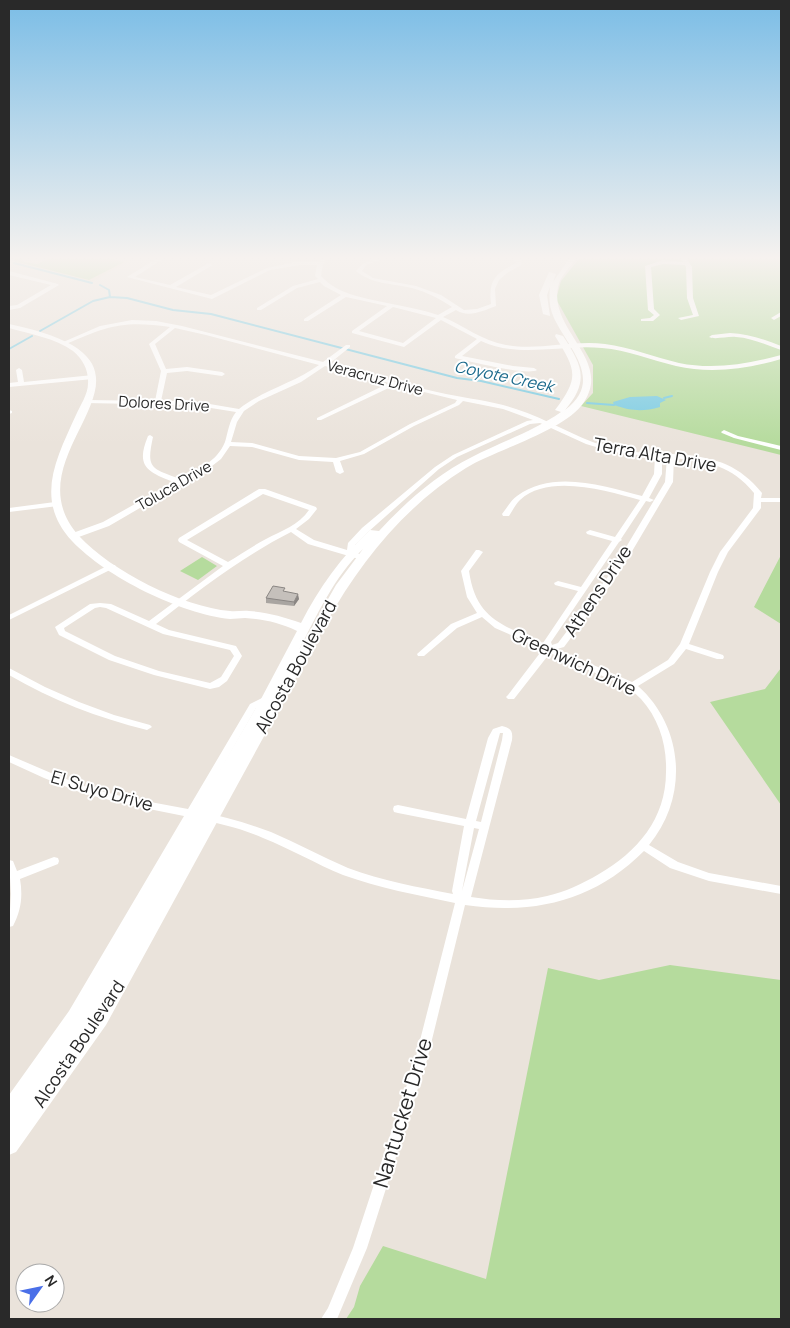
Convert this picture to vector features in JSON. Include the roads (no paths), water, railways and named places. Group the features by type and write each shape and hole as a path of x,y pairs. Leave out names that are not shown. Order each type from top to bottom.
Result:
{"main road":[{"name":"Alcosta Boulevard","path":"9,1146 100,1020 200,815 309,630 321,596 356,555 435,477 474,453 574,408 586,391 588,372 553,321"},
{"name":"Alcosta Boulevard","path":"558,321 572,347"},
{"path":"9,326 64,342 83,355 89,362 94,377 87,402 55,482 55,504 73,536 112,567 156,592 180,601 231,615 235,620 309,630"},
{"name":"Alcosta Boulevard","path":"9,1124 85,1018 267,698 309,630"}],"street":[{"path":"370,321 354,332 404,345 436,321"},
{"path":"445,321 479,340 508,347 527,349 614,348 677,364 705,368 735,368 781,357"},
{"name":"Veracruz Drive","path":"64,342 93,329 119,322 146,322 173,327 394,383 500,406 544,422"},
{"path":"158,401 164,371 152,344 173,327"},
{"path":"712,337 725,334 738,335 781,348"},
{"path":"479,340 457,357 513,368 534,370"},
{"path":"240,411 272,392 306,376 345,349"},
{"path":"164,371 187,369 222,374"},
{"path":"19,370 21,383"},
{"path":"9,385 94,377"},
{"path":"319,418 394,383"},
{"path":"229,444 252,445 307,459 336,460 362,452 412,425 457,404 462,398"},
{"name":"Dolores Drive","path":"87,402 158,401 192,403 240,411"},
{"name":"Toluca Drive","path":"73,536 106,524 220,458 229,444 235,419 240,411"},
{"name":"Terra Alta Drive","path":"544,422 569,436 597,446 659,456 695,458 721,465 738,473 754,486 759,500"},
{"path":"724,432 736,437 781,448"},
{"path":"150,437 145,458 146,465 152,470 180,482"},
{"name":"Athens Drive","path":"659,456 658,474 645,498 618,540 546,642 548,649 561,645 601,594 669,482 671,457"},
{"path":"336,460 340,472"},
{"path":"506,514 512,502 522,494 551,485 578,484 658,501"},
{"path":"150,625 229,566 291,529 310,514 313,509 262,491 182,540 229,566"},
{"path":"632,686 670,662 684,645 724,552 754,513 759,500 781,500"},
{"path":"9,510 55,504"},
{"path":"291,529 311,542 356,555"},
{"path":"590,532 618,540"},
{"name":"Greenwich Drive","path":"200,815 255,830 344,871 372,880 486,905 514,906 556,898 607,875 621,865 657,829 668,801 672,760 668,739 660,719 649,701 632,686 498,626 481,614 472,601 467,589 465,571 479,552"},
{"path":"9,618 112,567"},
{"path":"558,583 583,590"},
{"path":"100,605 108,606 150,625 166,632 233,648 238,656 222,683 210,686 157,673 112,658 62,633 59,627 93,606 100,605"},
{"path":"421,654 454,626 481,614"},
{"path":"684,645 720,657"},
{"path":"512,697 548,649"},
{"path":"9,671 42,692 119,720 147,727"},
{"name":"Nantucket Drive","path":"328,1319 333,1313 360,1248 421,1060 462,900 468,894 508,736 508,732 502,729 494,733 470,823 457,891 462,900"},
{"name":"El Suyo Drive","path":"9,758 53,780 113,798 200,815"},
{"path":"481,778 496,781"},
{"path":"398,809 484,826"},
{"name":"Alcosta Boulevard","path":"9,1105 73,1015 200,815"},
{"path":"642,845 674,865 709,877 781,890"},
{"path":"15,876 54,862"},
{"path":"9,864 15,876 17,897 9,923"}],"water":[{"path":"657,396 666,400 660,403 660,407 648,410 626,409 614,405 613,402 630,397"}],"waterway":[{"path":"40,331 58,321"},
{"name":"Coyote Creek","path":"238,321 457,378 481,381 559,399"},
{"path":"9,349 32,336"},
{"name":"Coyote Creek","path":"664,398 672,396"},
{"name":"Coyote Creek","path":"587,403 614,405"}]}
